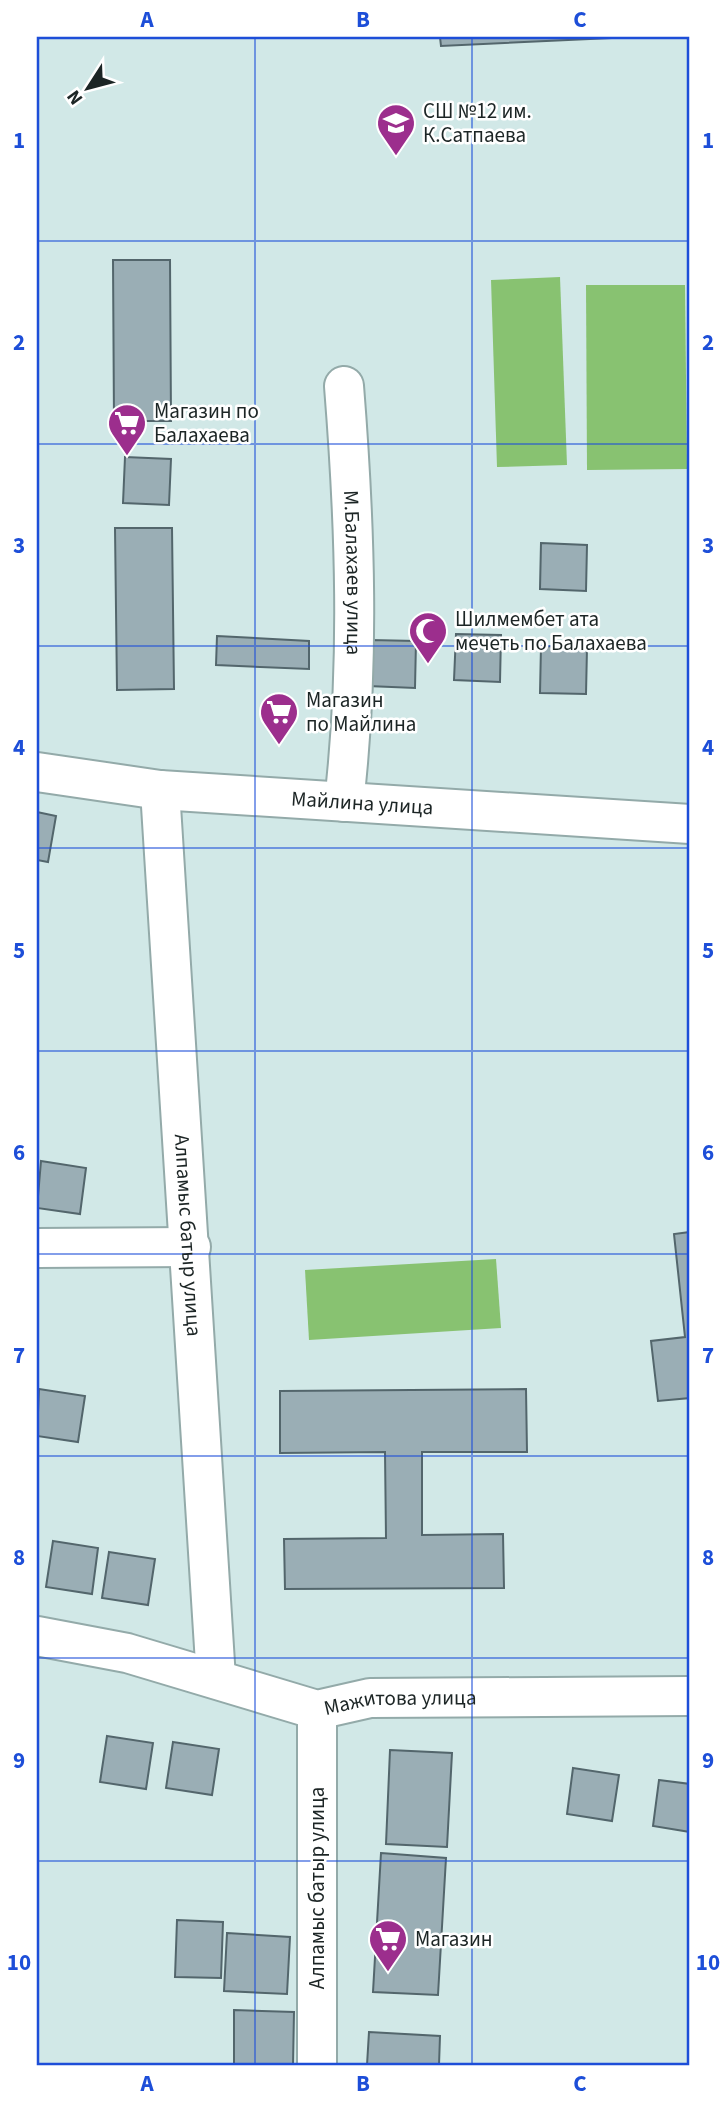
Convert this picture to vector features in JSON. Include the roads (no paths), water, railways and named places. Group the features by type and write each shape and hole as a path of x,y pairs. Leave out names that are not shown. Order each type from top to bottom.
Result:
{"street":[{"name":"М.Балахаев улица","path":"344,386 352,488 352,729 344,802"},
{"name":"Майлина улица","path":"37,772 160,790 690,824"},
{"name":"Алпамыс батыр улица","path":"160,790 191,1247 216,1679"},
{"path":"37,1248 191,1247"},
{"name":"Мажитова улица","path":"37,1636 127,1653 317,1710 370,1698 690,1696"},
{"name":"Алпамыс батыр улица","path":"317,1710 317,2065"}],"place":[{"name":"СШ №12 им. К.Сатпаева","path":"396,157"},
{"name":"Магазин по Балахаева","path":"127,457"},
{"name":"Шилмембет ата мечеть по Балахаева","path":"428,665"},
{"name":"Магазин по Майлина","path":"279,746"},
{"name":"Магазин","path":"388,1973"}]}
